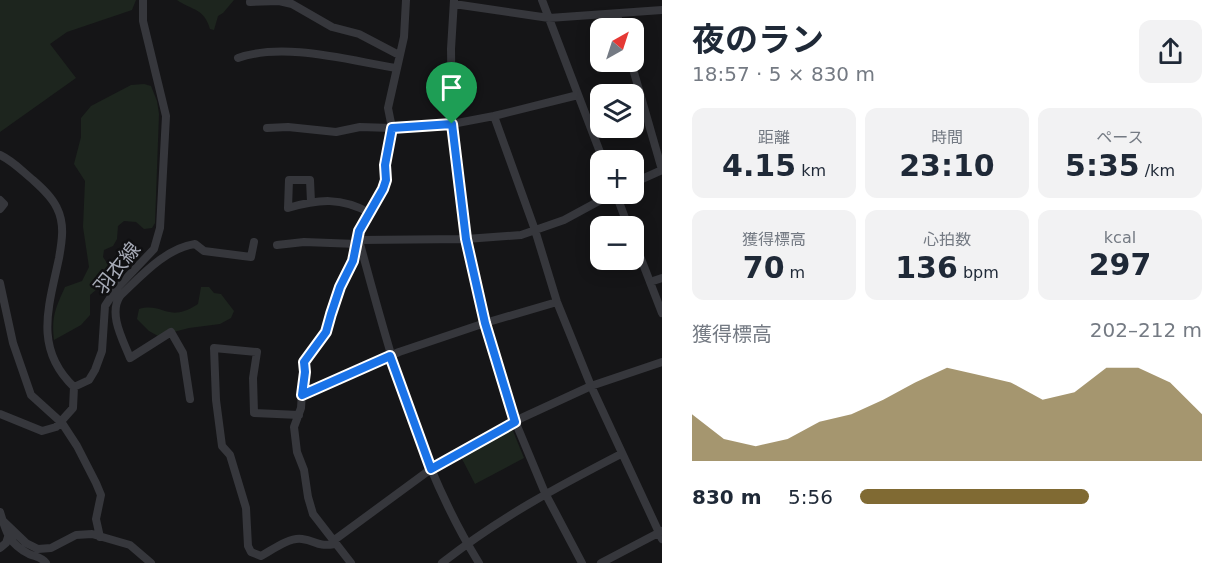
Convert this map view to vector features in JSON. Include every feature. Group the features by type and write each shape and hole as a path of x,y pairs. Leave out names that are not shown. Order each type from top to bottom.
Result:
{"street":[{"name":"羽衣線","path":"74,387 89,380 95,370 102,351 105,306 154,249 160,228 166,116 143,21 143,0"},
{"path":"351,563 313,513 304,470 297,452 294,427 299,415 305,372 304,362 326,332 340,287 353,261 359,231 386,180 385,165 392,128 388,108 404,37 406,0"},
{"path":"542,0 599,150"},
{"path":"250,2 279,1 292,4 332,27 359,34 399,55"},
{"path":"582,563 545,493 515,422 485,323 466,239 452,124 451,49 454,2 549,18 617,15 662,10"},
{"path":"238,58 252,53 296,52 396,68"},
{"path":"634,72 662,170 644,178"},
{"path":"267,128 288,127 336,132 360,127 392,128 452,124 494,116 578,94"},
{"path":"494,116 557,302 621,454 661,534 601,563"},
{"path":"0,155 46,191 57,207 62,226 62,242 47,329 51,356 62,375 74,387 73,408 62,423 56,427 42,431 0,414"},
{"path":"0,200 4,204 0,209"},
{"path":"310,202 343,202 356,205 370,213"},
{"path":"278,245 304,242 466,239 521,235 564,220 595,204"},
{"path":"190,399 183,354 171,332 130,358 118,327 115,306 118,293 184,246 195,244 204,251 251,257 254,242"},
{"path":"358,242 390,356 431,469 479,563"},
{"path":"644,266 662,313"},
{"path":"650,282 662,278"},
{"path":"0,283 13,343 31,395 62,423 77,446 101,495 96,519 100,537"},
{"path":"302,395 390,356 485,323 557,302"},
{"path":"299,415 254,413 253,378 257,351 214,348 216,400 222,446 230,455 246,508 248,546 251,552 260,559 284,544 300,538 321,546 334,542 431,469 515,422 591,386 662,362"},
{"path":"442,563 468,543 545,493 621,454"},
{"path":"1,517 26,543 38,549 51,548 75,536 92,534 130,545 151,563"},
{"path":"1,517 8,537 26,553 43,559 46,563"},
{"path":"0,548 6,543 8,537"}],"shaded area":[{"path":"0,0 136,0 132,10 67,32 50,44 76,78 0,132"},
{"path":"177,0 234,0 218,16 214,30 210,29 201,13"},
{"path":"131,85 151,86 159,114 155,223 152,228 144,229 136,222 124,221 118,226 117,239 113,246 104,250 103,257 109,266 103,282 90,295 90,315 81,325 54,340 55,312 65,287 82,281 89,267 83,227 85,181 74,164 81,137 81,118 91,106"},
{"path":"201,287 209,287 214,293 221,294 234,311 231,318 220,324 189,328 158,336 137,319 139,309 154,308 172,313 188,310 198,304"},
{"path":"509,430 513,431 524,458 475,484 461,457"}],"route":[{"path":"452,124 466,239 485,323 515,422 431,469 390,356 302,395 304,362 326,332 340,287 350,271 359,240 359,231 383,189 392,128 452,124"}]}
